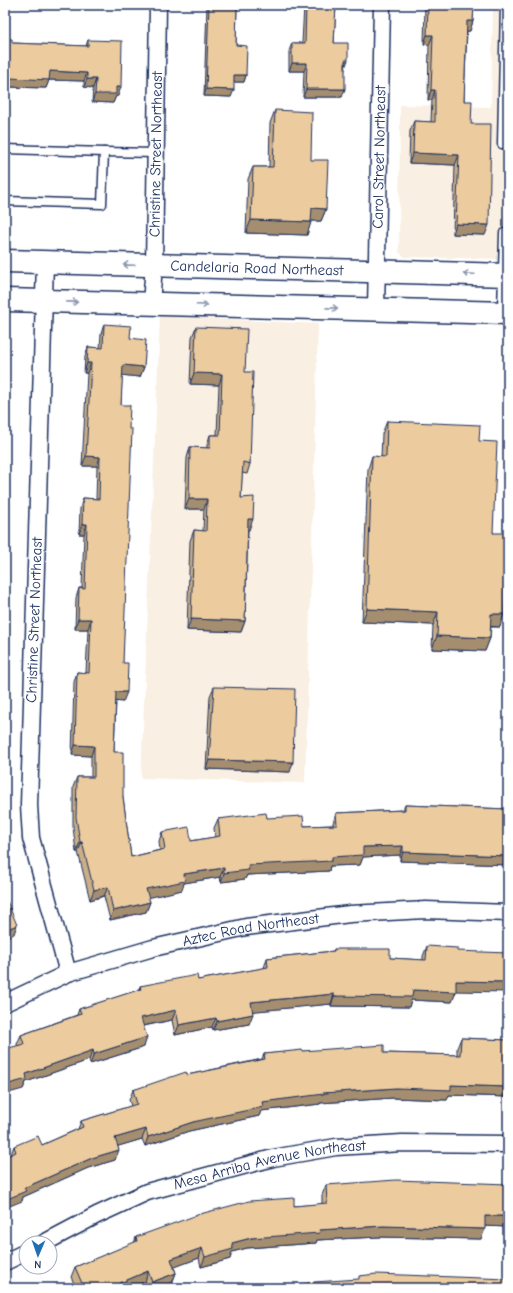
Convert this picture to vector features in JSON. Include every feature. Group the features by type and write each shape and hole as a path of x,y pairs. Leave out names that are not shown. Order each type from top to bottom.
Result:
{"main road":[{"name":"Candelaria Road Northeast","path":"5,261 505,275"},
{"path":"5,300 505,313"}],"street":[{"name":"Christine Street Northeast","path":"151,303 154,266 158,5"},
{"name":"Carol Street Northeast","path":"376,309 378,271 382,5"},
{"name":"Christine Street Northeast","path":"45,262 29,804 31,838 68,973"},
{"name":"Aztec Road Northeast","path":"5,1003 68,973 153,948 246,927 350,914 426,910 508,913"},
{"name":"Mesa Arriba Avenue Northeast","path":"58,1236 97,1215 147,1192 273,1158 336,1148 402,1143 508,1144"},
{"path":"5,1262 18,1256"}],"lane":[{"path":"505,5 502,144 508,144"},
{"path":"5,149 155,153"},
{"path":"5,201 102,204 104,152"},
{"path":"505,313 504,233 508,233"}],"shaded area":[{"path":"493,5 508,5 508,259 404,257 399,252 400,105 491,107"},
{"path":"160,316 318,324 305,783 141,778"}],"building":[{"path":"209,5 237,5 236,45 247,46 246,75 234,75 234,90 206,89"},
{"path":"306,5 336,5 334,43 348,43 348,60 345,60 345,89 306,89 307,63 292,63 292,43 305,43"},
{"path":"428,5 474,5 473,21 467,21 464,101 472,101 471,124 491,124 489,225 456,224 459,155 413,153 414,121 435,122 435,90 431,90 433,35 427,35"},
{"path":"5,39 12,39 12,43 88,46 88,40 122,41 121,87 116,87 116,94 95,94 96,79 87,79 87,73 50,71 49,80 10,78 10,83 5,83"},
{"path":"275,110 312,112 311,160 328,160 326,209 312,208 311,222 251,220 253,167 273,167"},
{"path":"104,324 131,326 130,338 146,340 144,367 123,365 121,405 130,405 129,429 132,429 123,663 128,663 127,692 116,692 114,752 123,752 123,797 131,857 165,849 162,832 189,827 191,841 220,836 218,819 266,813 267,818 303,816 304,826 337,825 336,813 405,810 405,805 508,809 508,856 403,852 403,846 363,847 363,855 332,857 332,861 248,865 249,870 224,873 224,868 184,874 185,881 146,889 150,902 113,911 108,887 94,890 82,842 80,842 76,817 77,777 94,777 94,746 75,745 77,672 89,673 91,619 78,619 79,588 85,589 87,524 82,524 83,498 99,499 100,457 86,456 91,363 87,363 88,347 103,348"},
{"path":"196,327 247,329 245,372 253,372 250,464 243,462 241,498 254,497 253,519 248,519 245,621 191,619 194,530 206,531 207,499 189,499 190,447 210,448 210,435 220,435 222,374 194,373"},
{"path":"387,421 480,425 479,441 497,442 493,533 507,533 504,614 491,614 490,638 437,636 438,612 367,609 372,456 386,457"},
{"path":"214,687 295,689 293,762 209,760"},
{"path":"6,899 17,925 5,930 5,900"},
{"path":"427,946 457,948 457,951 508,953 508,982 456,981 456,992 413,990 412,997 334,996 334,994 251,1002 253,1014 217,1021 216,1018 179,1025 176,1010 141,1018 147,1037 94,1054 93,1050 26,1074 27,1079 5,1085 5,1049 24,1044 21,1035 81,1014 79,1009 141,989 140,986 197,975 198,980 268,967 267,958 334,951 334,949 390,949 390,958 426,960"},
{"path":"461,1038 508,1040 508,1087 451,1085 451,1090 396,1088 323,1093 324,1094 262,1102 263,1107 193,1122 148,1137 146,1129 115,1138 119,1150 92,1158 24,1188 26,1191 5,1200 5,1157 16,1152 14,1146 38,1136 42,1145 83,1127 81,1121 137,1104 133,1090 186,1072 187,1075 265,1059 264,1054 384,1045 384,1053 460,1055"},
{"path":"396,1180 508,1184 508,1216 485,1216 485,1229 383,1226 319,1230 320,1233 251,1238 232,1243 233,1249 205,1257 202,1248 171,1259 176,1273 152,1282 148,1271 120,1283 122,1288 84,1288 75,1267 137,1241 136,1237 200,1214 249,1201 294,1198 294,1206 327,1203 326,1185"},
{"path":"376,1274 508,1279 508,1288 281,1288 314,1282 359,1279 359,1276"},
{"path":"58,1284 59,1288 39,1288"}]}
